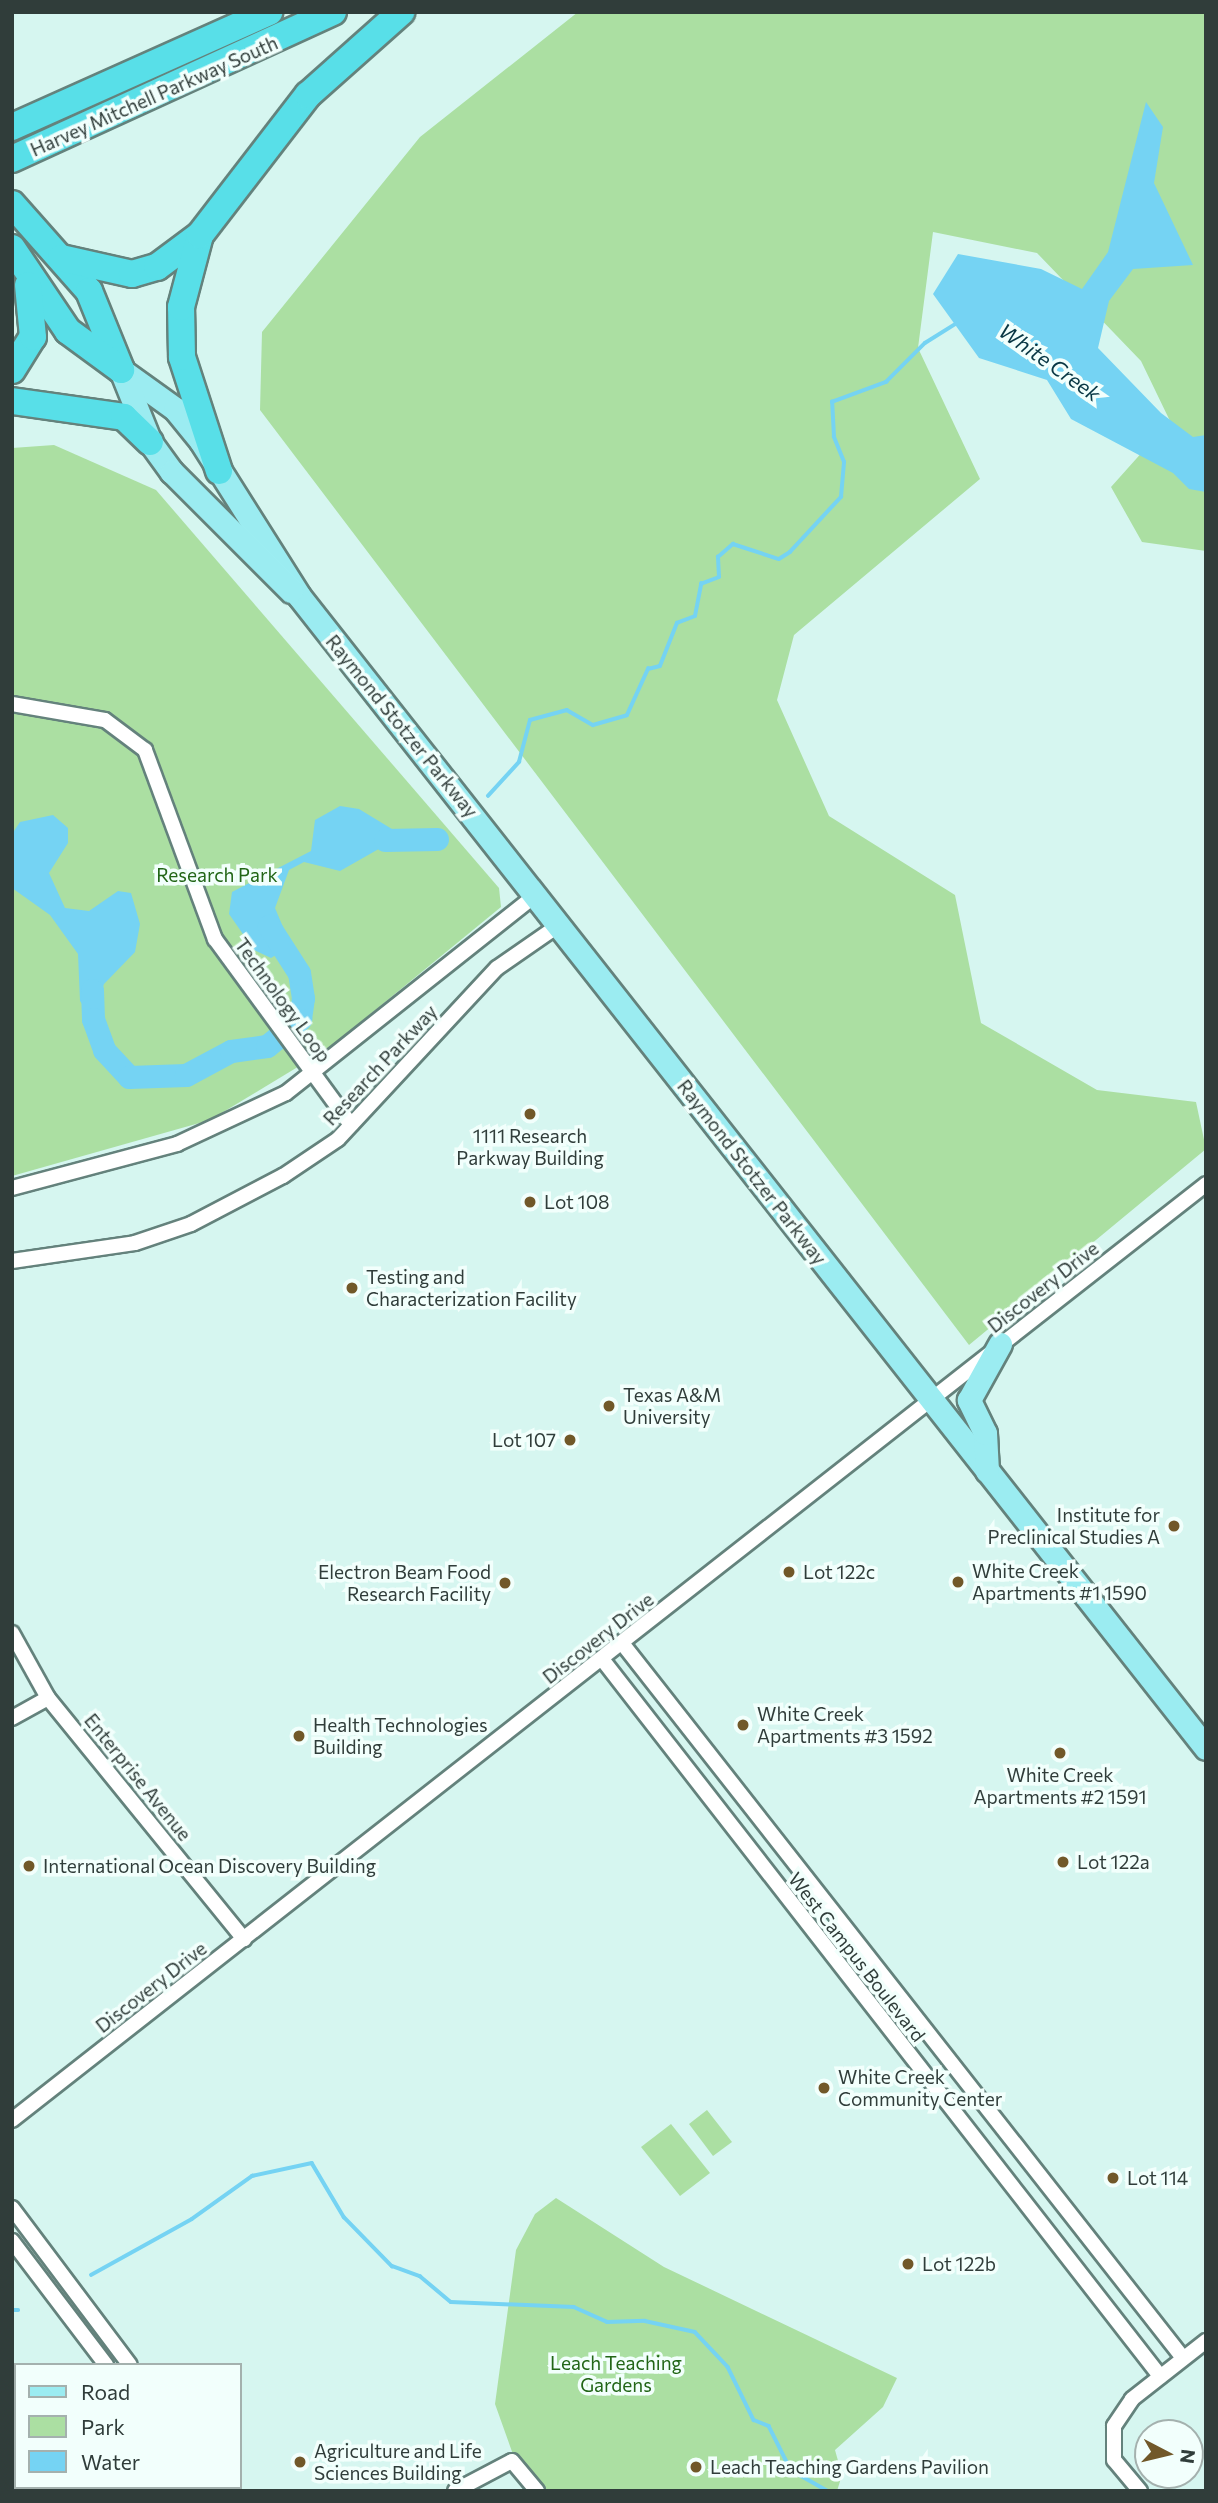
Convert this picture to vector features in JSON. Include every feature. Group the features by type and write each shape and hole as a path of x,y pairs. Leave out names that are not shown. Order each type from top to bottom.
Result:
{"highway":[{"name":"Harvey Mitchell Parkway South","path":"12,127 269,12"},
{"name":"Harvey Mitchell Parkway South","path":"12,159 332,12"},
{"path":"58,257 132,274 157,267 200,235 308,95 401,12"},
{"name":"Raymond Stotzer Parkway","path":"12,204 98,306 121,370"},
{"path":"200,235 181,307 182,357 219,471"},
{"path":"12,370 33,337 18,256"},
{"name":"Raymond Stotzer Parkway","path":"18,256 68,331 121,370"},
{"path":"12,401 124,418 150,442"}],"main road":[{"name":"Raymond Stotzer Parkway","path":"121,370 175,409 277,553 299,596 1206,1748"},
{"name":"Raymond Stotzer Parkway","path":"121,370 150,442 263,568 299,596"},
{"path":"987,1471 985,1433 969,1400 1000,1344"}],"street":[{"name":"Technology Loop","path":"12,704 105,720 145,750 168,799 200,906 261,1007 351,1125"},
{"name":"Research Parkway","path":"12,1188 177,1144 314,1075 536,895"},
{"name":"Research Parkway","path":"12,1261 96,1252 191,1224 283,1176 351,1125 497,968 559,925"},
{"name":"Discovery Drive","path":"12,2120 1206,1184"},
{"name":"Enterprise Avenue","path":"12,1633 48,1698 244,1939"},
{"name":"West Campus Boulevard","path":"622,1643 1183,2358"},
{"name":"West Campus Boulevard","path":"602,1659 1160,2376"},
{"path":"12,1718 48,1698"},
{"path":"682,1762 702,1746"},
{"path":"12,2208 128,2363"},
{"path":"12,2241 104,2363"},
{"path":"1140,2491 1121,2474 1111,2442 1125,2407 1206,2341"},
{"path":"455,2491 512,2461 537,2491"}],"green space":[{"path":"578,12 1206,12 1206,551 1142,542 1111,487 1170,421 1141,361 1037,253 933,232 918,348 980,479 794,635 777,700 829,816 955,895 981,1023 1097,1090 1196,1102 1206,1149 969,1345 260,410 262,332 420,137"},
{"name":"Research Park","path":"54,445 156,490 499,888 501,907 329,1048 210,1120 12,1176 12,448"},
{"path":"707,2110 732,2142 713,2156 689,2124"},
{"path":"671,2124 710,2173 680,2196 641,2147"},
{"name":"Leach Teaching Gardens","path":"556,2198 664,2267 897,2378 883,2407 835,2450 842,2475 837,2491 544,2491 530,2468 515,2460 495,2404 516,2250 535,2214"}],"water":[{"path":"1146,102 1163,127 1154,183 1193,265 1133,269 1109,301 1098,348 1161,413 1193,437 1206,435 1206,492 1189,489 1173,473 1071,419 1047,380 979,358 933,294 958,254 1041,269 1082,289 1108,252"},
{"path":"340,806 359,809 415,843 384,846 340,871 304,862 289,870 275,908 291,946 271,958 254,950 229,914 232,892 311,851 315,820"},
{"path":"53,815 68,828 68,843 49,873 65,908 89,911 118,891 131,893 140,924 135,952 104,984 93,1019 80,1001 78,954 50,915 12,888 12,834 20,822"}],"waterway":[{"name":"White Creek","path":"488,796 519,762 530,720 567,710 593,725 627,715 648,669 660,666 677,623 695,616 701,584 719,577 718,557 733,544 779,559 790,552 841,497 844,462 834,437 832,402 886,382 925,343 956,324"},
{"name":"White Creek","path":"385,840 437,839"},
{"name":"White Creek","path":"92,990 93,1019 104,1050 129,1077 186,1075 231,1051 267,1046 300,1019 303,998 299,973 269,926"},
{"path":"91,2275 192,2219 252,2176 312,2163 344,2217 392,2266 420,2276 451,2302 574,2307 607,2322 645,2321 695,2332 728,2367 754,2420 769,2426 791,2470 828,2491"},
{"path":"12,2310 18,2310"}],"place":[{"name":"1111 Research Parkway Building","path":"530,1114"},
{"name":"Lot 108","path":"530,1202"},
{"name":"Testing and Characterization Facility","path":"352,1288"},
{"name":"Texas A&M University","path":"609,1406"},
{"name":"Lot 107","path":"570,1440"},
{"name":"Institute for Preclinical Studies A","path":"1174,1526"},
{"name":"Lot 122c","path":"789,1572"},
{"name":"White Creek Apartments #1 1590","path":"958,1582"},
{"name":"Electron Beam Food Research Facility","path":"505,1583"},
{"name":"White Creek Apartments #3 1592","path":"743,1725"},
{"name":"Health Technologies Building","path":"299,1736"},
{"name":"White Creek Apartments #2 1591","path":"1060,1753"},
{"name":"Lot 122a","path":"1063,1862"},
{"name":"International Ocean Discovery Building","path":"29,1866"},
{"name":"White Creek Community Center","path":"824,2088"},
{"name":"Lot 114","path":"1113,2178"},
{"name":"Lot 122b","path":"908,2264"},
{"name":"Agriculture and Life Sciences Building","path":"300,2462"},
{"name":"Leach Teaching Gardens Pavilion","path":"696,2467"}]}
